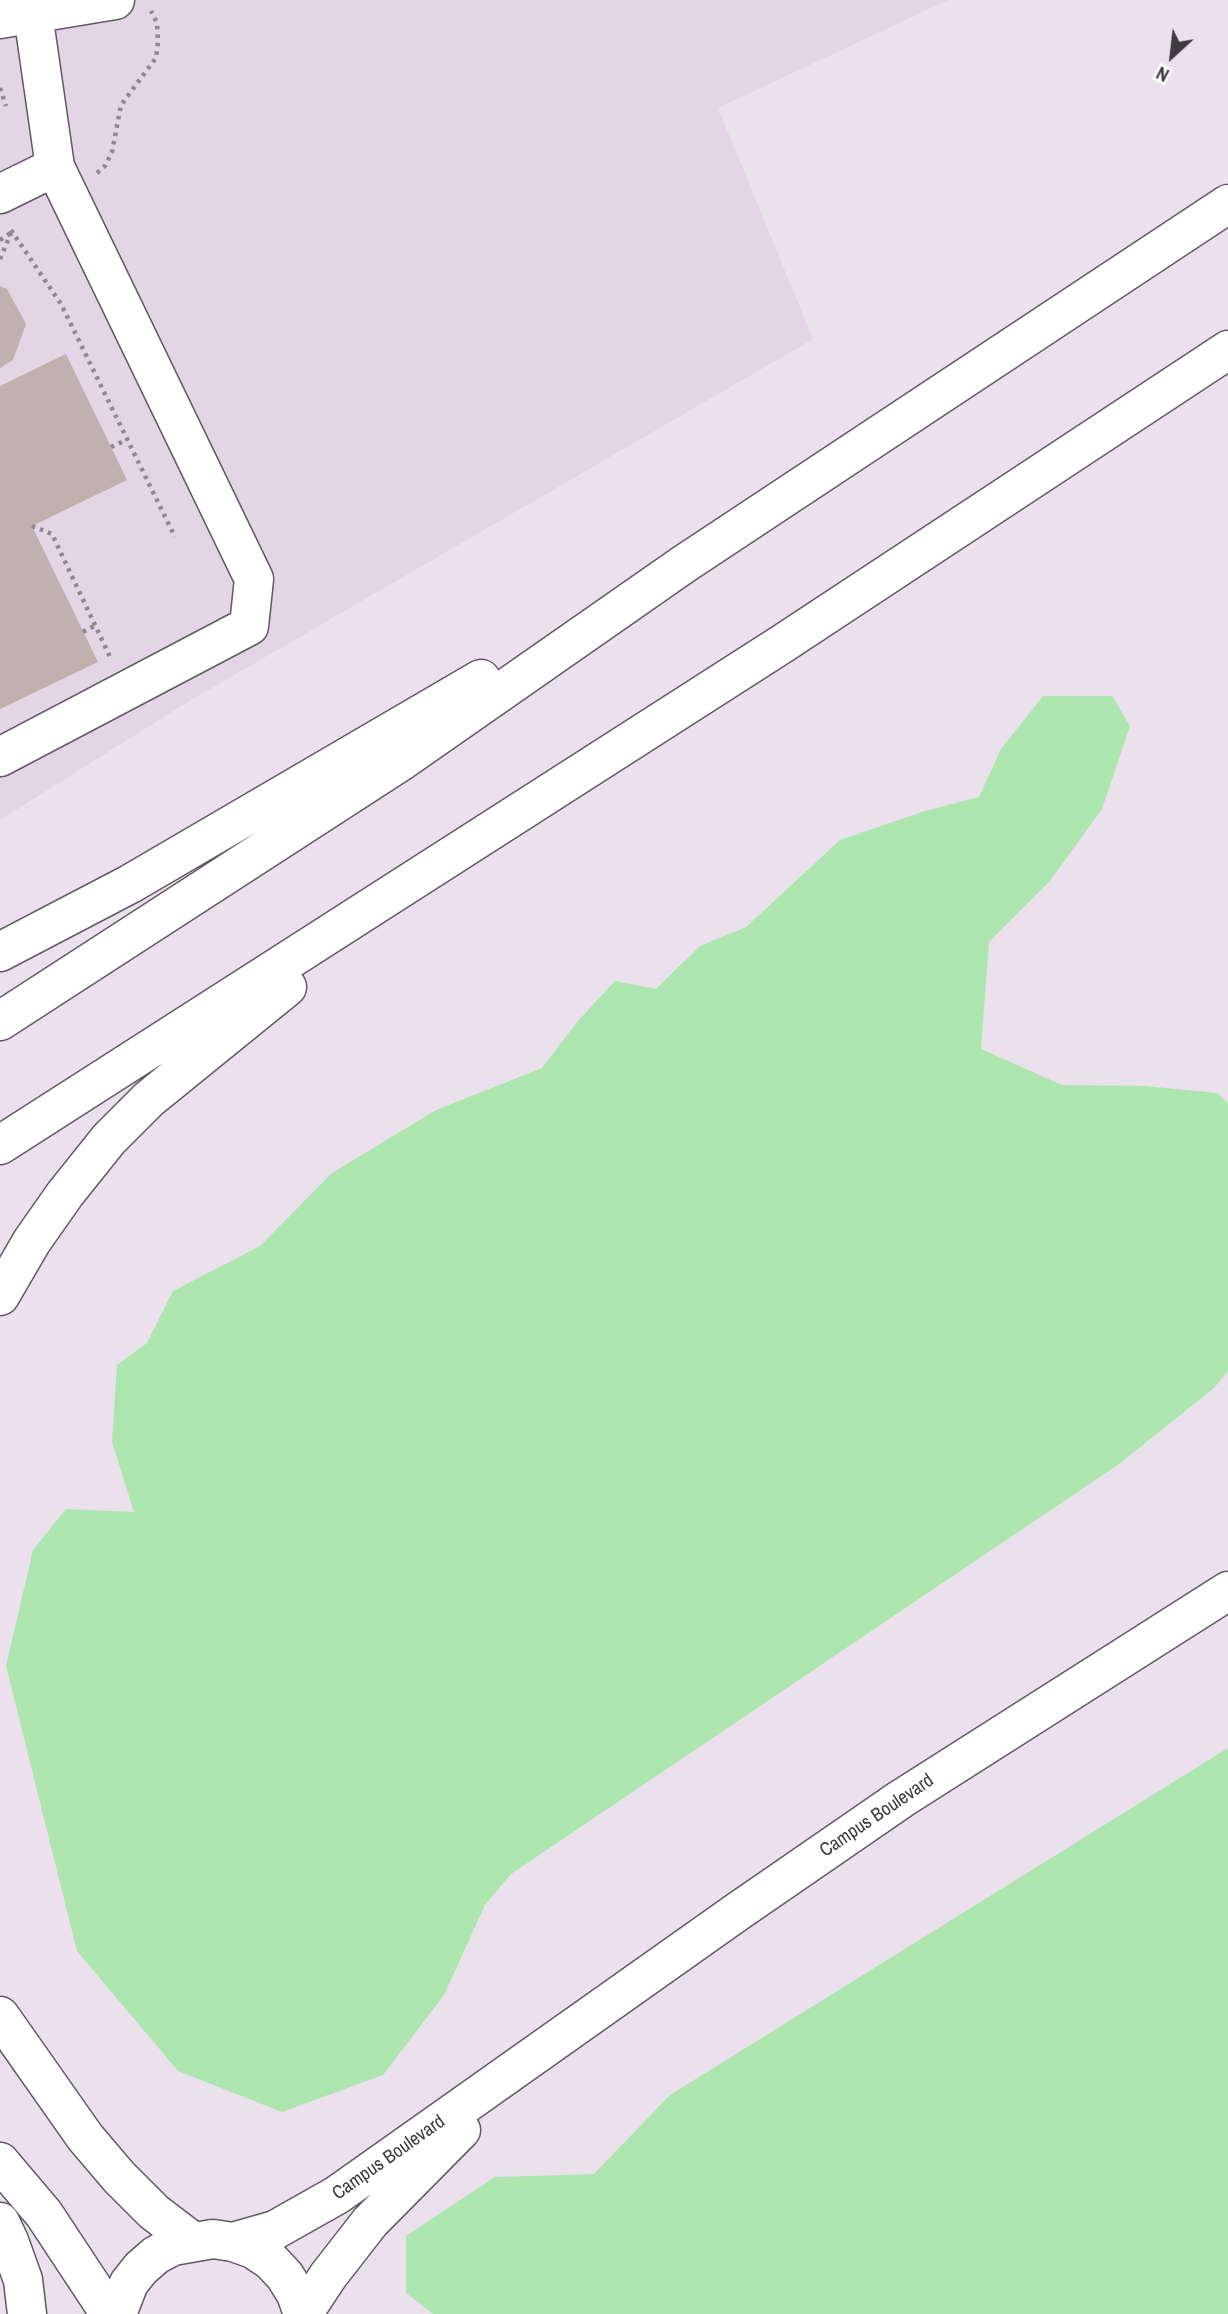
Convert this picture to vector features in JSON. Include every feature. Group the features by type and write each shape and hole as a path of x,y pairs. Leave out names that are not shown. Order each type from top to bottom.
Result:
{"main road":[{"path":"0,757 249,626 254,579 63,182 17,17 115,0"},
{"path":"3,207 63,182"},
{"path":"0,1021 403,760 684,564 1228,204"},
{"path":"0,1145 782,644 1228,350"},
{"path":"0,952 130,884 403,723 684,564"},
{"path":"0,1296 32,1241 65,1194 109,1139 149,1099 337,947 550,792"},
{"name":"Campus Boulevard","path":"233,2242 275,2230 308,2213 911,1792 1228,1591"},
{"path":"0,2016 93,2147 154,2212 192,2241"},
{"name":"Campus Boulevard","path":"303,2314 328,2276 370,2222 535,2055"},
{"path":"0,2162 44,2214 110,2314"},
{"path":"0,2222 23,2280 27,2314"},
{"name":"Campus Boulevard","path":"117,2314 129,2283 156,2255 173,2246 212,2239 253,2249 271,2261 285,2276 296,2294 303,2314"}],"path":[{"path":"63,182 104,166 112,152 121,105 156,58 156,23 147,0"},
{"path":"0,88 8,113"},
{"path":"3,207 11,232 61,304 175,537"},
{"path":"0,240 24,227"},
{"path":"0,258 11,232"},
{"path":"111,447 126,440"},
{"path":"32,526 52,534 126,691"},
{"path":"83,632 96,625"}],"shaded area":[{"path":"0,0 948,0 718,108 813,339 186,703 0,820"}],"green space":[{"path":"1043,696 1112,696 1130,726 1102,809 1050,881 989,942 981,1049 1062,1085 1145,1086 1218,1093 1228,1104 1228,1371 1214,1388 1119,1464 511,1874 485,1905 444,1995 383,2075 282,2112 178,2071 77,1951 6,1666 33,1550 66,1509 134,1512 112,1442 117,1365 147,1343 173,1291 260,1246 332,1173 436,1110 542,1068 577,1022 615,981 656,989 700,946 746,927 840,840 925,811 979,797 1001,749"},
{"path":"1228,1748 1228,2314 433,2314 406,2293 406,2236 495,2177 594,2174 670,2095"}],"building":[{"path":"0,286 7,289 26,324 13,360 0,368"},
{"path":"66,354 127,480 32,526 98,662 0,709 0,386"}]}
